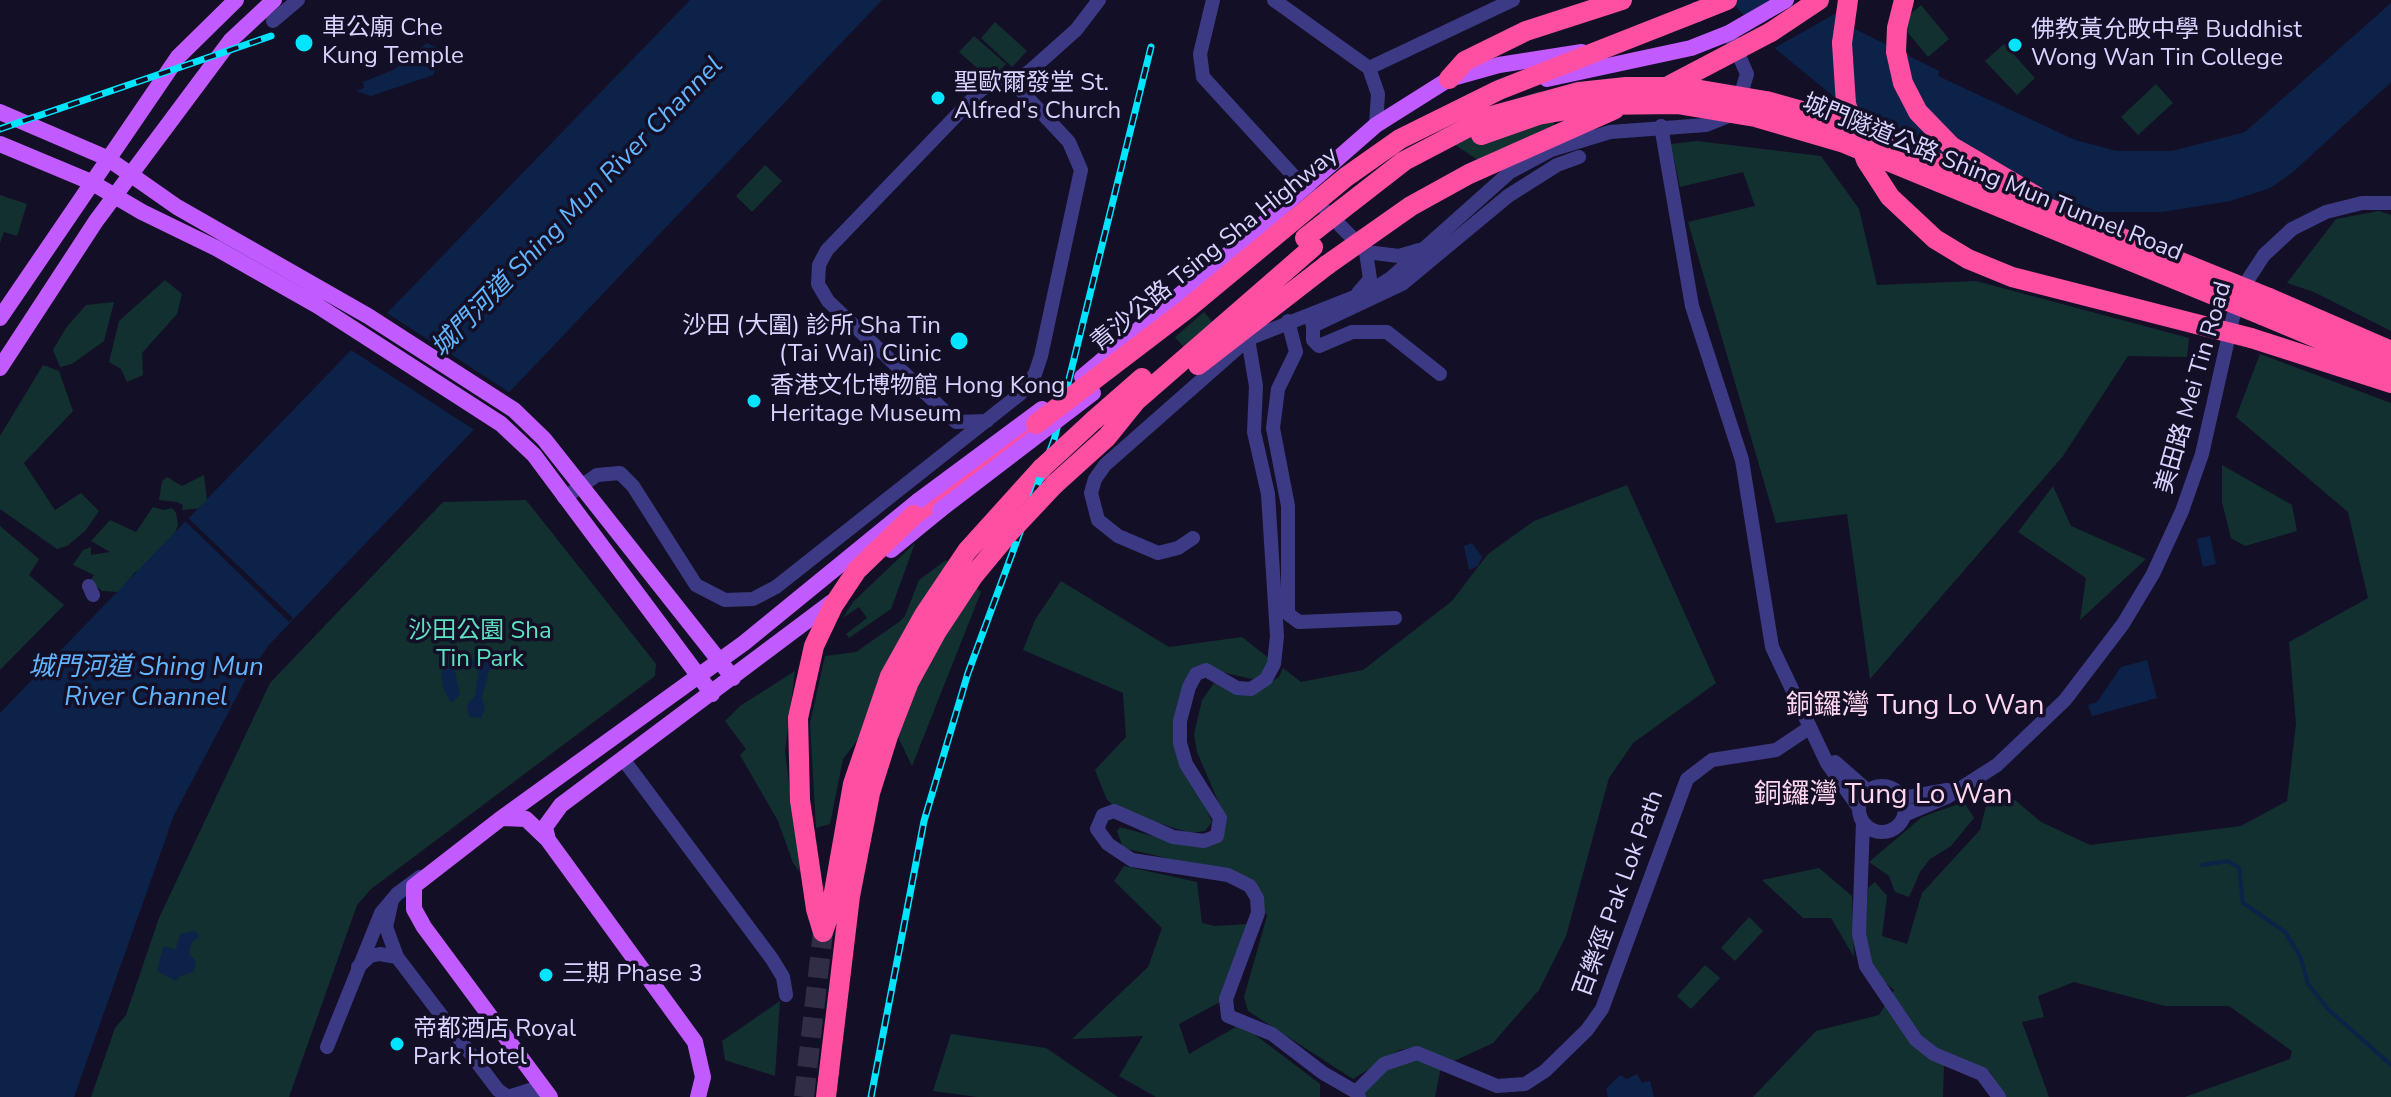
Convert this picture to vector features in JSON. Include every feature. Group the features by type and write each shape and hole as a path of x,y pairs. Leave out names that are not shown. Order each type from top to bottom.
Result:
{"highway":[{"path":"1449,79 1465,61 1555,20 1622,0"},
{"path":"1107,437 1307,280 1411,206 1469,174 1699,70 1761,37 1819,0"},
{"path":"1848,0 1841,67 1852,124 1881,184 1926,232 1968,259 2012,277 2251,338 2391,383"},
{"path":"1904,0 1897,28 1898,64 1907,94 1925,121 1966,156 2078,219"},
{"name":"青沙公路 Tsing Sha Highway","path":"823,932 816,909 800,800 798,718 814,646 848,582 899,527 1141,346 1346,177 1391,145 1473,101 1720,6"},
{"name":"城門隧道公路 Shing Mun Tunnel Road","path":"823,932 862,789 882,695 900,656 940,590 999,511 1112,403 1333,214 1404,161 1471,124 1519,107 1595,90 1659,86 1710,90 1795,108 1830,119 2078,219 2391,369"},
{"name":"城門隧道公路 Shing Mun Tunnel Road","path":"826,1097 862,789 909,682 958,599 1020,520 1107,437 1136,401 1313,247 1397,181 1451,148 1538,115 1595,105 1656,103 1706,107 1811,132 2265,306 2391,351"}],"main road":[{"path":"0,318 178,57 236,0"},
{"path":"0,368 57,277 231,40 274,0"},
{"path":"549,1096 419,919 412,898 414,886 427,873 719,662 828,577 918,501 1064,392 1376,125 1449,79 1517,62 1615,46 1738,0"},
{"path":"548,840 545,827 555,810 813,619 940,510 1140,357 1320,204 1401,141 1487,96 1530,82 1667,55 1732,32 1786,0"},
{"path":"0,112 107,158 177,207 368,316 514,410 544,439 733,678"},
{"path":"0,144 91,182 216,248 355,330 501,424 534,455 712,694"},
{"path":"608,742 624,739 630,754"},
{"path":"499,820 509,816 526,819 548,840 695,1042 703,1077 698,1097"}],"street":[{"path":"273,21 298,0"},
{"path":"1013,82 1076,30 1099,0"},
{"path":"1274,0 1369,68 1378,94 1376,125"},
{"path":"1369,68 1486,6 1513,0"},
{"path":"1214,2 1200,59 1207,84 1366,252 1370,279 1355,296"},
{"path":"1312,320 1391,278 1487,189 1551,150 1610,132 1706,125 1726,117 1737,107 1747,74 1732,32"},
{"path":"564,498 579,486 609,471 625,476 696,585 716,598 746,601 771,591 988,421 1020,394 1035,374 1080,181 1079,163 1069,142 1013,82 1001,81 982,89 827,250 819,265 818,284 828,301 956,422 957,438 949,451"},
{"path":"1661,126 1692,306 1742,460 1772,647 1833,773 1861,815 1880,832 1893,829"},
{"path":"1193,538 1178,548 1158,553 1118,536 1098,520 1091,493 1105,465 1248,339 1288,321 1312,320 1402,284 1508,196 1557,165 1579,157"},
{"name":"美田路 Mei Tin Road","path":"1904,815 1947,797 1997,765 2065,700 2108,647 2146,586 2172,534 2197,472 2233,317 2257,265 2282,237 2314,217 2350,205 2391,203"},
{"path":"1366,252 1399,256 1423,249"},
{"path":"1312,320 1313,340 1319,346 1352,332 1387,332 1440,374"},
{"path":"1288,321 1296,352 1278,389 1273,428 1288,506 1288,614 1299,622 1395,618"},
{"path":"1248,339 1256,386 1254,432 1268,494 1277,636 1274,664 1266,679 1251,689 1234,687 1206,670 1196,674 1187,691 1179,730 1182,751 1220,818 1221,827 1217,836 1204,841 1173,837 1114,811 1103,815 1097,829 1108,844 1132,860 1228,875 1250,886 1257,898 1258,913 1226,999 1228,1016 1268,1031 1323,1073 1357,1094"},
{"path":"956,422 988,421"},
{"name":"百樂徑 Pak Lok Path","path":"1357,1094 1384,1064 1417,1053 1497,1086 1525,1084 1545,1071 1587,1030 1607,999 1687,779 1712,760 1776,750 1809,728"},
{"path":"1821,747 1845,774 1868,791 1889,787 1902,798 1904,815 1873,846 1863,861"},
{"path":"630,754 772,959 783,977 786,995"},
{"name":"美田路 Mei Tin Road","path":"1902,798 1959,787"},
{"path":"1868,791 1861,815 1863,861 1859,940 1872,976 1916,1040 1934,1054 1982,1074 1999,1097"},
{"path":"327,1047 374,926 392,900 427,873"},
{"path":"392,900 386,927 397,957 498,1090 508,1097 530,1090 549,1096"},
{"path":"352,977 370,956 397,957"}],"green space":[{"path":"1921,5 1949,39 1928,57 1900,23"},
{"path":"995,22 1027,51 1012,67 981,38"},
{"path":"974,36 1006,64 991,80 959,52"},
{"path":"2004,44 2035,78 2017,95 1985,61"},
{"path":"2156,84 2173,103 2138,135 2121,117"},
{"path":"1540,91 1557,131 1484,164 1434,131 1462,117"},
{"path":"1697,141 1821,156 1859,209 1877,285 1976,281 2189,338 2187,357 2128,356 2063,456 1870,679 1847,514 1776,523 1688,222 1755,206 1743,172 1680,187 1671,144"},
{"path":"765,165 782,181 752,212 736,196"},
{"path":"0,195 27,204 17,236 4,232 0,243"},
{"path":"2379,211 2391,215 2391,331 2314,292 2287,283 2336,219"},
{"path":"165,280 182,294 177,314 142,353 143,375 127,382 121,369 109,362 119,321"},
{"path":"114,302 104,341 72,364 60,367 53,350 66,328 86,305"},
{"path":"1204,312 1221,332 1192,357 1175,337"},
{"path":"2260,354 2391,403 2391,1097 2185,1097 2290,1059 2292,1051 2229,1006 2165,1006 2074,982 2038,996 2044,1017 2022,1022 2049,1097 2005,1097 1990,1072 1937,1048 1921,1036 1892,995 1894,990 1875,974 1865,938 1868,888 1875,882 1887,896 1882,936 1907,944 1922,893 1980,830 1989,794 2015,800 2041,822 2090,845 2241,826 2287,801 2296,724 2289,642 2368,598 2348,512 2236,417"},
{"path":"43,365 59,371 73,411 24,463 55,510 81,493 99,511 85,531 67,546 57,549 0,509 0,436"},
{"path":"2222,465 2292,505 2297,531 2245,546 2231,538 2222,502"},
{"path":"204,475 207,501 203,508 182,510 183,505 177,502 159,500 162,481 167,477 182,486"},
{"path":"1627,485 1716,683 1633,743 1609,778 1566,936 1539,990 1493,1043 1454,1061 1417,1047 1399,1050 1353,1079 1248,1011 1244,997 1267,916 1256,889 1231,873 1123,848 1117,831 1120,827 1188,846 1211,843 1221,808 1197,752 1194,734 1202,700 1214,683 1255,692 1279,677 1283,668 1301,682 1363,670 1452,601 1488,554 1534,521"},
{"path":"2053,486 2071,526 2146,559 2080,620 2086,578 2018,532"},
{"name":"沙田公園 Sha Tin Park","path":"526,500 656,664 655,676 371,889 357,905 289,1097 91,1097 115,1028 126,1015 159,918 270,683 443,502"},
{"path":"153,507 164,510 172,508 176,513 178,525 164,561 135,572 119,592 102,591 90,581 94,575 73,565 83,550 91,547 91,555 110,552 91,541 110,520 136,532"},
{"path":"0,526 39,559 29,575 64,605 0,670"},
{"path":"915,543 891,609 849,638 846,634 867,618 859,607 843,618 853,602"},
{"path":"946,560 981,592 912,766 883,706 843,759 830,824 816,828 810,723 825,656 856,652 899,622 905,616 919,580"},
{"path":"1061,581 1169,647 1242,637 1271,660 1261,676 1252,679 1209,669 1198,679 1180,733 1184,756 1212,822 1205,831 1190,833 1120,811 1107,800 1095,770 1126,737 1123,693 1023,650 1035,620"},
{"path":"795,671 785,751 800,872 793,863 778,821 740,755 746,749 725,721 740,706"},
{"path":"1964,802 1974,818 1951,846 1930,859 1920,872 1909,897 1895,892 1889,876 1869,862 1922,817"},
{"path":"1124,866 1197,882 1202,923 1215,926 1248,924 1231,996 1179,1024 1189,1054 1241,1024 1320,1084 1320,1097 1156,1097 1119,1076 1143,1036 1072,1039 1148,967 1162,928 1114,881"},
{"path":"1819,868 1852,896 1854,957 1831,918 1803,918 1762,880"},
{"path":"1749,917 1763,931 1735,961 1721,948"},
{"path":"1705,965 1720,978 1691,1009 1677,996"},
{"path":"780,1001 775,1076 725,1060 722,1041"},
{"path":"1886,1004 1944,1065 1943,1097 1753,1097 1816,1031 1879,1015"},
{"path":"951,1034 1046,1048 1118,1097 977,1097 933,1091"},
{"path":"1417,1059 1441,1066 1435,1097 1366,1097 1363,1089 1387,1069"}],"water":[{"name":"城門河道 Shing Mun River Channel","path":"690,0 882,0 268,646 246,679 174,815 74,1097 0,1097 0,713"},
{"path":"1730,0 1821,0 1849,26 1939,71 1938,76 2075,140 2117,151 2172,151 2245,132 2391,3 2391,82 2293,172 2270,188 2230,201 2162,212 2063,212 1884,133 1860,118 1772,46"},
{"path":"427,43 445,52 433,75 371,96 356,91 364,88 363,82 393,70"},
{"path":"2210,536 2216,564 2203,567 2197,539"},
{"path":"1472,543 1482,557 1478,566 1469,570 1464,546"},
{"path":"493,657 497,666 489,671 481,718 469,717 467,705 475,696 479,666 455,671 460,695 451,703 443,688 441,672 450,663"},
{"path":"2147,660 2157,698 2092,716 2088,705 2097,702 2121,667"},
{"path":"195,931 200,936 192,942 189,953 196,962 193,972 180,976 176,981 157,971 163,947 176,949 180,934"},
{"path":"1637,1074 1642,1083 1650,1081 1654,1097 1608,1097 1606,1089 1620,1075 1627,1079"}],"pier":[{"path":"1792,0 1827,0 1838,12 1771,50 1750,28"},
{"path":"384,311 512,394 476,431 348,348"},
{"path":"186,516 293,618 289,622 183,519"}],"waterway":[{"path":"2202,865 2228,861 2239,868 2243,903 2285,932 2300,956 2308,984 2328,1009 2391,1065"}],"tunnel":[{"path":"804,1097 823,932"}],"railway":[{"path":"0,129 271,36"},
{"path":"871,1097 924,821 968,673 1054,440 1151,47"}],"place":[{"name":"車公廟 Che Kung Temple","path":"304,43"},
{"name":"佛教黃允畋中學 Buddhist Wong Wan Tin College","path":"2015,45"},
{"name":"聖歐爾發堂 St. Alfred's Church","path":"938,98"},
{"name":"沙田 (大圍) 診所 Sha Tin (Tai Wai) Clinic","path":"959,341"},
{"name":"香港文化博物館 Hong Kong Heritage Museum","path":"754,401"},
{"name":"三期 Phase 3","path":"546,975"},
{"name":"帝都酒店 Royal Park Hotel","path":"397,1044"}],"district":[{"name":"銅鑼灣 Tung Lo Wan","path":"1915,707"},
{"name":"銅鑼灣 Tung Lo Wan","path":"1883,796"}]}
